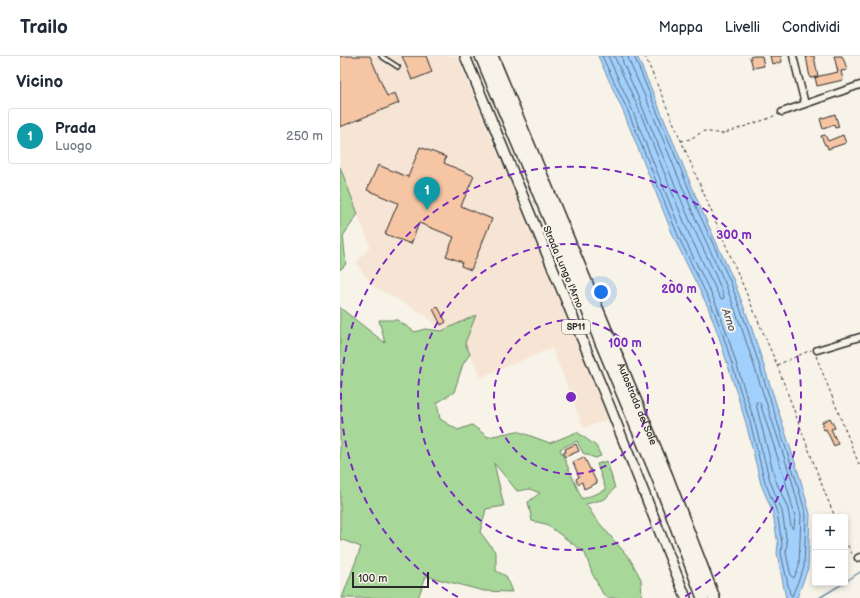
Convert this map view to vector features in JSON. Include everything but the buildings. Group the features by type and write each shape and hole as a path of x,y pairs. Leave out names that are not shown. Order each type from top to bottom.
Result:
{"highway":[{"name":"Autostrada del Sole","path":"481,56 657,476 704,598"},
{"name":"Autostrada del Sole","path":"492,56 666,474 714,598"}],"main road":[{"name":"Strada Lungo l'Arno","path":"465,56 605,395 686,598"}],"street":[{"path":"792,56 805,104"},
{"path":"782,112 860,84"},
{"path":"817,350 860,337"}],"lane":[{"path":"381,56 398,67"}],"path":[{"path":"645,56 777,365 834,514"},
{"path":"681,141 690,139 704,131 722,134 768,119 782,112"},
{"path":"777,365 810,350 817,350 817,360 860,467"},
{"path":"848,547 854,558 859,557"}],"shaded area":[{"path":"340,56 457,56 609,419 584,428 552,348 481,377 465,343 442,331 425,315 373,286 356,263 370,246 340,167"}],"green space":[{"path":"340,167 358,214 343,236 346,264 340,270"},
{"path":"340,307 385,343 379,320 397,320 415,332 425,329 442,331 476,315 465,343 470,354 463,364 454,392 437,403 440,419 458,430 472,425 488,437 517,431 550,443 577,432 596,446 601,456 595,458 583,453 577,441 560,449 582,499 606,490 597,464 607,461 615,488 605,499 586,504 595,518 630,559 641,579 642,598 608,598 603,594 592,573 585,553 546,524 532,521 528,502 540,493 530,489 517,491 494,463 504,506 486,509 480,532 496,553 496,571 506,576 512,592 484,591 426,576 418,598 342,598 361,547 340,539"}],"water":[{"name":"Arno","path":"598,56 637,56 701,209 733,279 751,326 800,478 810,514 808,568 797,598 786,598 777,553 778,545 773,513 761,484 746,423 708,307 675,240 623,111"}],"waterway":[{"path":"848,580 860,572"},
{"path":"819,598 839,586"}],"place":[{"name":"Prada","path":"427,210"}]}
